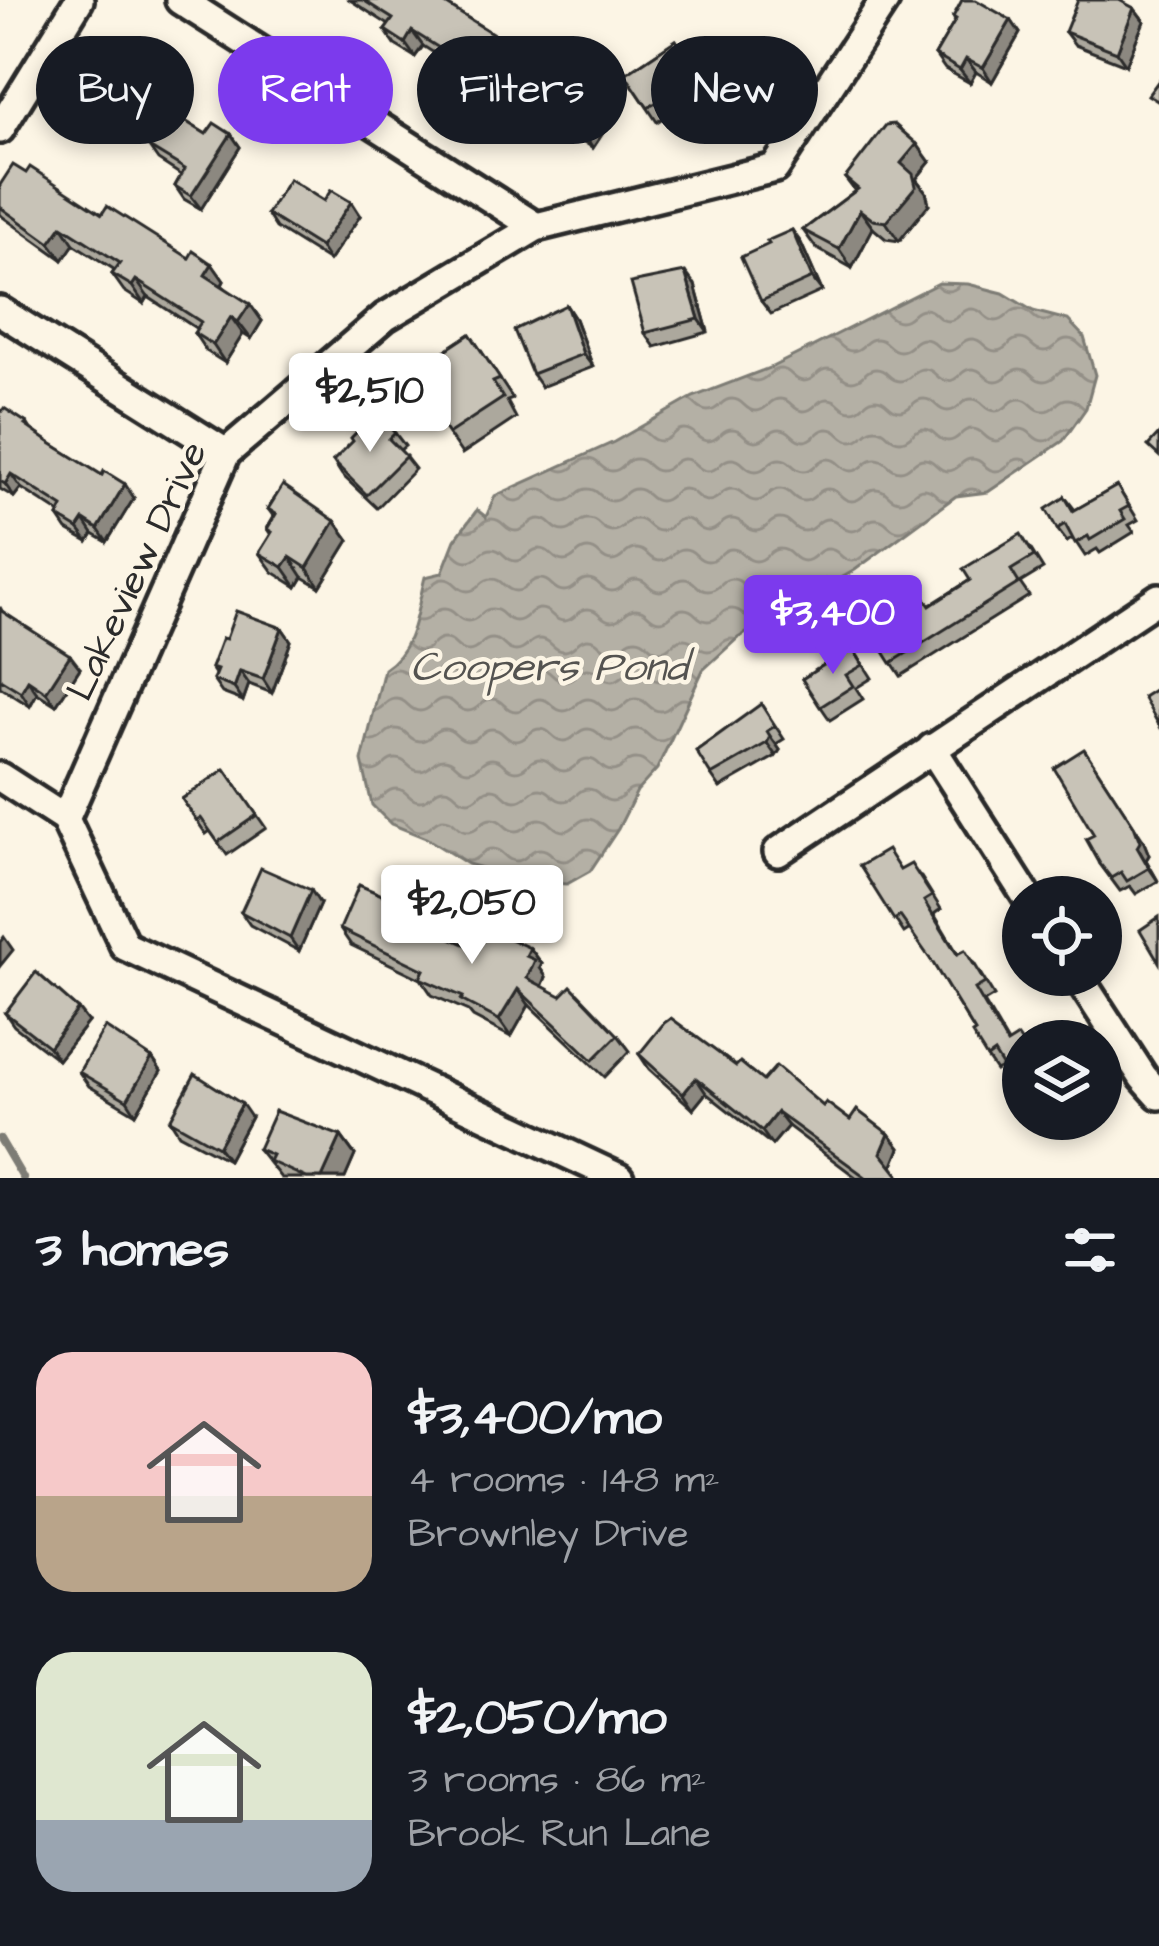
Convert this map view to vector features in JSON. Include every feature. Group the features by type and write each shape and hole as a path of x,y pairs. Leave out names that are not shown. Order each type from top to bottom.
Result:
{"street":[{"path":"0,129 79,0"},
{"path":"180,0 536,227"},
{"name":"Lakeview Drive","path":"65,819 226,453 385,317 536,227 775,168 885,0"},
{"path":"0,311 226,453"},
{"path":"778,853 1159,598"},
{"path":"932,748 1014,876"},
{"path":"0,777 65,819 125,946 619,1178"},
{"path":"1091,996 1159,1095"}],"water":[{"name":"Coopers Pond","path":"939,283 1003,293 1033,311 1068,320 1084,337 1095,375 1086,408 1063,441 988,492 956,496 855,570 738,638 703,670 657,769 637,791 590,871 567,884 533,882 468,864 426,838 391,824 372,805 362,761 384,669 408,640 425,577 442,573 455,540 477,510 486,517 495,496 614,442 693,397 772,367"}],"building":[{"path":"363,0 439,0 496,36 420,36 412,31 405,43 385,30 393,19"},
{"path":"962,0 976,0 1011,20 983,68 966,59 960,70 935,55"},
{"path":"1078,0 1119,0 1134,8 1117,52 1065,32"},
{"path":"651,57 648,108 627,77"},
{"path":"1159,80 1159,102 1148,95"},
{"path":"214,123 218,144 225,144 191,196 175,186 185,169 149,147 194,144 194,127 206,134"},
{"path":"894,124 917,144 901,163 913,174 916,186 886,222 873,220 860,210 839,249 803,230 858,189 845,178 886,125"},
{"path":"13,165 26,173 30,167 102,214 107,206 189,258 193,251 212,264 205,275 250,304 238,322 231,317 213,345 194,333 201,322 136,280 132,286 112,274 120,263 62,226 50,243 0,207 0,185"},
{"path":"289,179 324,201 331,190 351,202 320,247 267,214"},
{"path":"792,230 812,278 761,301 741,257"},
{"path":"685,272 699,319 645,333 631,283"},
{"path":"566,305 583,354 532,374 514,330"},
{"path":"470,334 500,379 493,382 503,398 448,434 408,375"},
{"path":"4,408 49,442 125,484 98,529 84,520 78,529 58,517 63,507 11,474 5,484 0,481 0,410"},
{"path":"375,413 395,433 389,439 406,456 367,495 333,461"},
{"path":"1159,434 1159,456 1148,446"},
{"path":"283,485 335,521 307,568 290,557 283,567 259,553 276,514 268,509"},
{"path":"1117,486 1129,506 1120,511 1125,519 1090,540 1088,536 1075,543 1065,524 1057,529 1046,509 1065,497 1073,511"},
{"path":"1021,534 1034,556 1011,570 1019,583 891,663 876,639 900,624 895,615 924,597 930,606 970,580 963,569"},
{"path":"0,610 70,655 46,692 28,680 21,692 0,679"},
{"path":"236,611 282,628 263,679 240,671 234,688 213,680 217,670 211,668"},
{"path":"852,647 863,665 846,675 853,686 820,707 802,679"},
{"path":"1159,687 1159,725 1143,697"},
{"path":"761,704 775,726 767,731 767,743 711,775 696,751"},
{"path":"1084,749 1134,826 1140,842 1137,847 1149,868 1127,881 1121,872 1109,876 1086,839 1094,835 1054,768"},
{"path":"225,769 257,815 218,842 182,799"},
{"path":"887,850 900,870 911,864 932,896 924,901 957,954 965,950 985,983 975,989 1002,1035 1002,1066 994,1053 987,1058 933,963 900,916 894,920 860,866"},
{"path":"261,868 311,890 290,938 241,912"},
{"path":"359,885 433,917 428,928 478,950 484,935 490,938 492,931 530,948 526,956 535,960 527,978 561,996 571,986 618,1035 593,1060 518,989 499,1020 420,978 424,970 340,929"},
{"path":"1159,917 1159,962 1140,930"},
{"path":"36,972 78,1009 49,1047 5,1013"},
{"path":"671,1018 763,1081 776,1066 823,1106 826,1102 850,1120 857,1110 889,1134 881,1153 901,1178 867,1178 777,1112 762,1131 696,1078 683,1094 639,1054"},
{"path":"105,1027 152,1058 127,1100 79,1072"},
{"path":"195,1074 242,1104 218,1147 170,1120"},
{"path":"275,1111 341,1136 322,1178 307,1178 269,1161 272,1155 258,1149"}],"waterway":[{"path":"0,1139 23,1178"}]}
